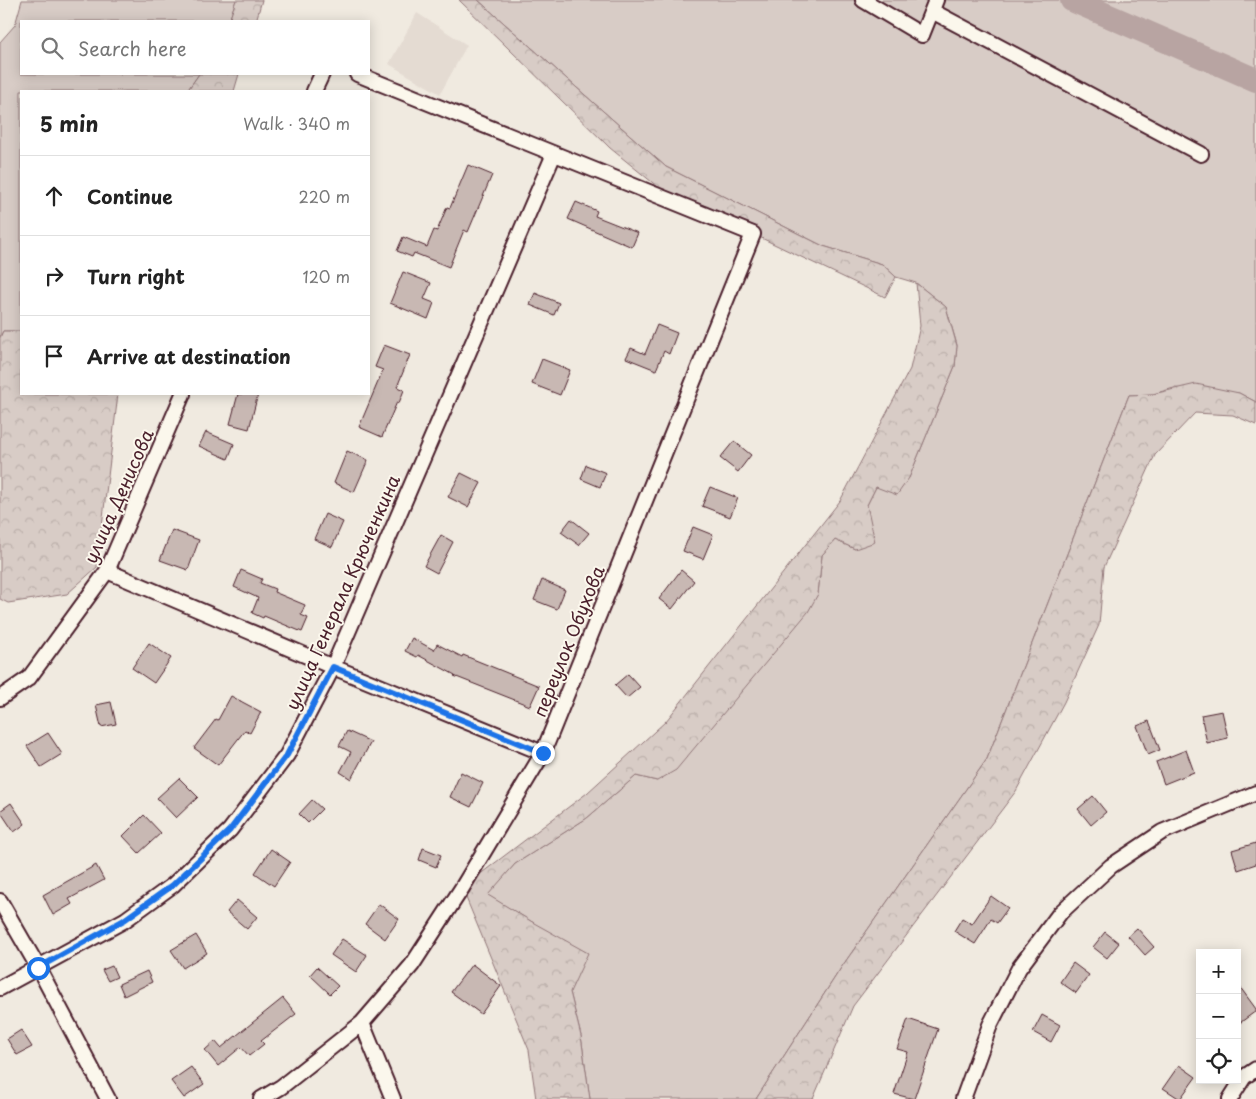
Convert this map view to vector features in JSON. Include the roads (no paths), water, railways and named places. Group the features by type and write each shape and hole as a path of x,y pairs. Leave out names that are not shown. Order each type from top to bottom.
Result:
{"street":[{"path":"863,0 922,35 934,5 1201,154"},
{"path":"314,90 322,75"},
{"path":"359,75 554,154"},
{"name":"переулок Обухова","path":"261,1099 281,1087 362,1023 412,965 462,888 543,753 753,234 554,154"},
{"name":"улица Генерала Крюченкина","path":"0,988 133,914 173,885 230,830 287,755 333,667 554,154"},
{"name":"улица Денисова","path":"0,698 29,678 107,571 183,395"},
{"path":"107,571 333,667 543,753"},
{"path":"963,1099 990,1025 1019,968 1060,913 1111,866 1162,832 1256,793"},
{"path":"0,901 108,1099"},
{"path":"362,1023 393,1099"},
{"path":"1230,1099 1244,1077 1256,1069"}],"waterway":[{"path":"1072,0 1256,80"}]}
